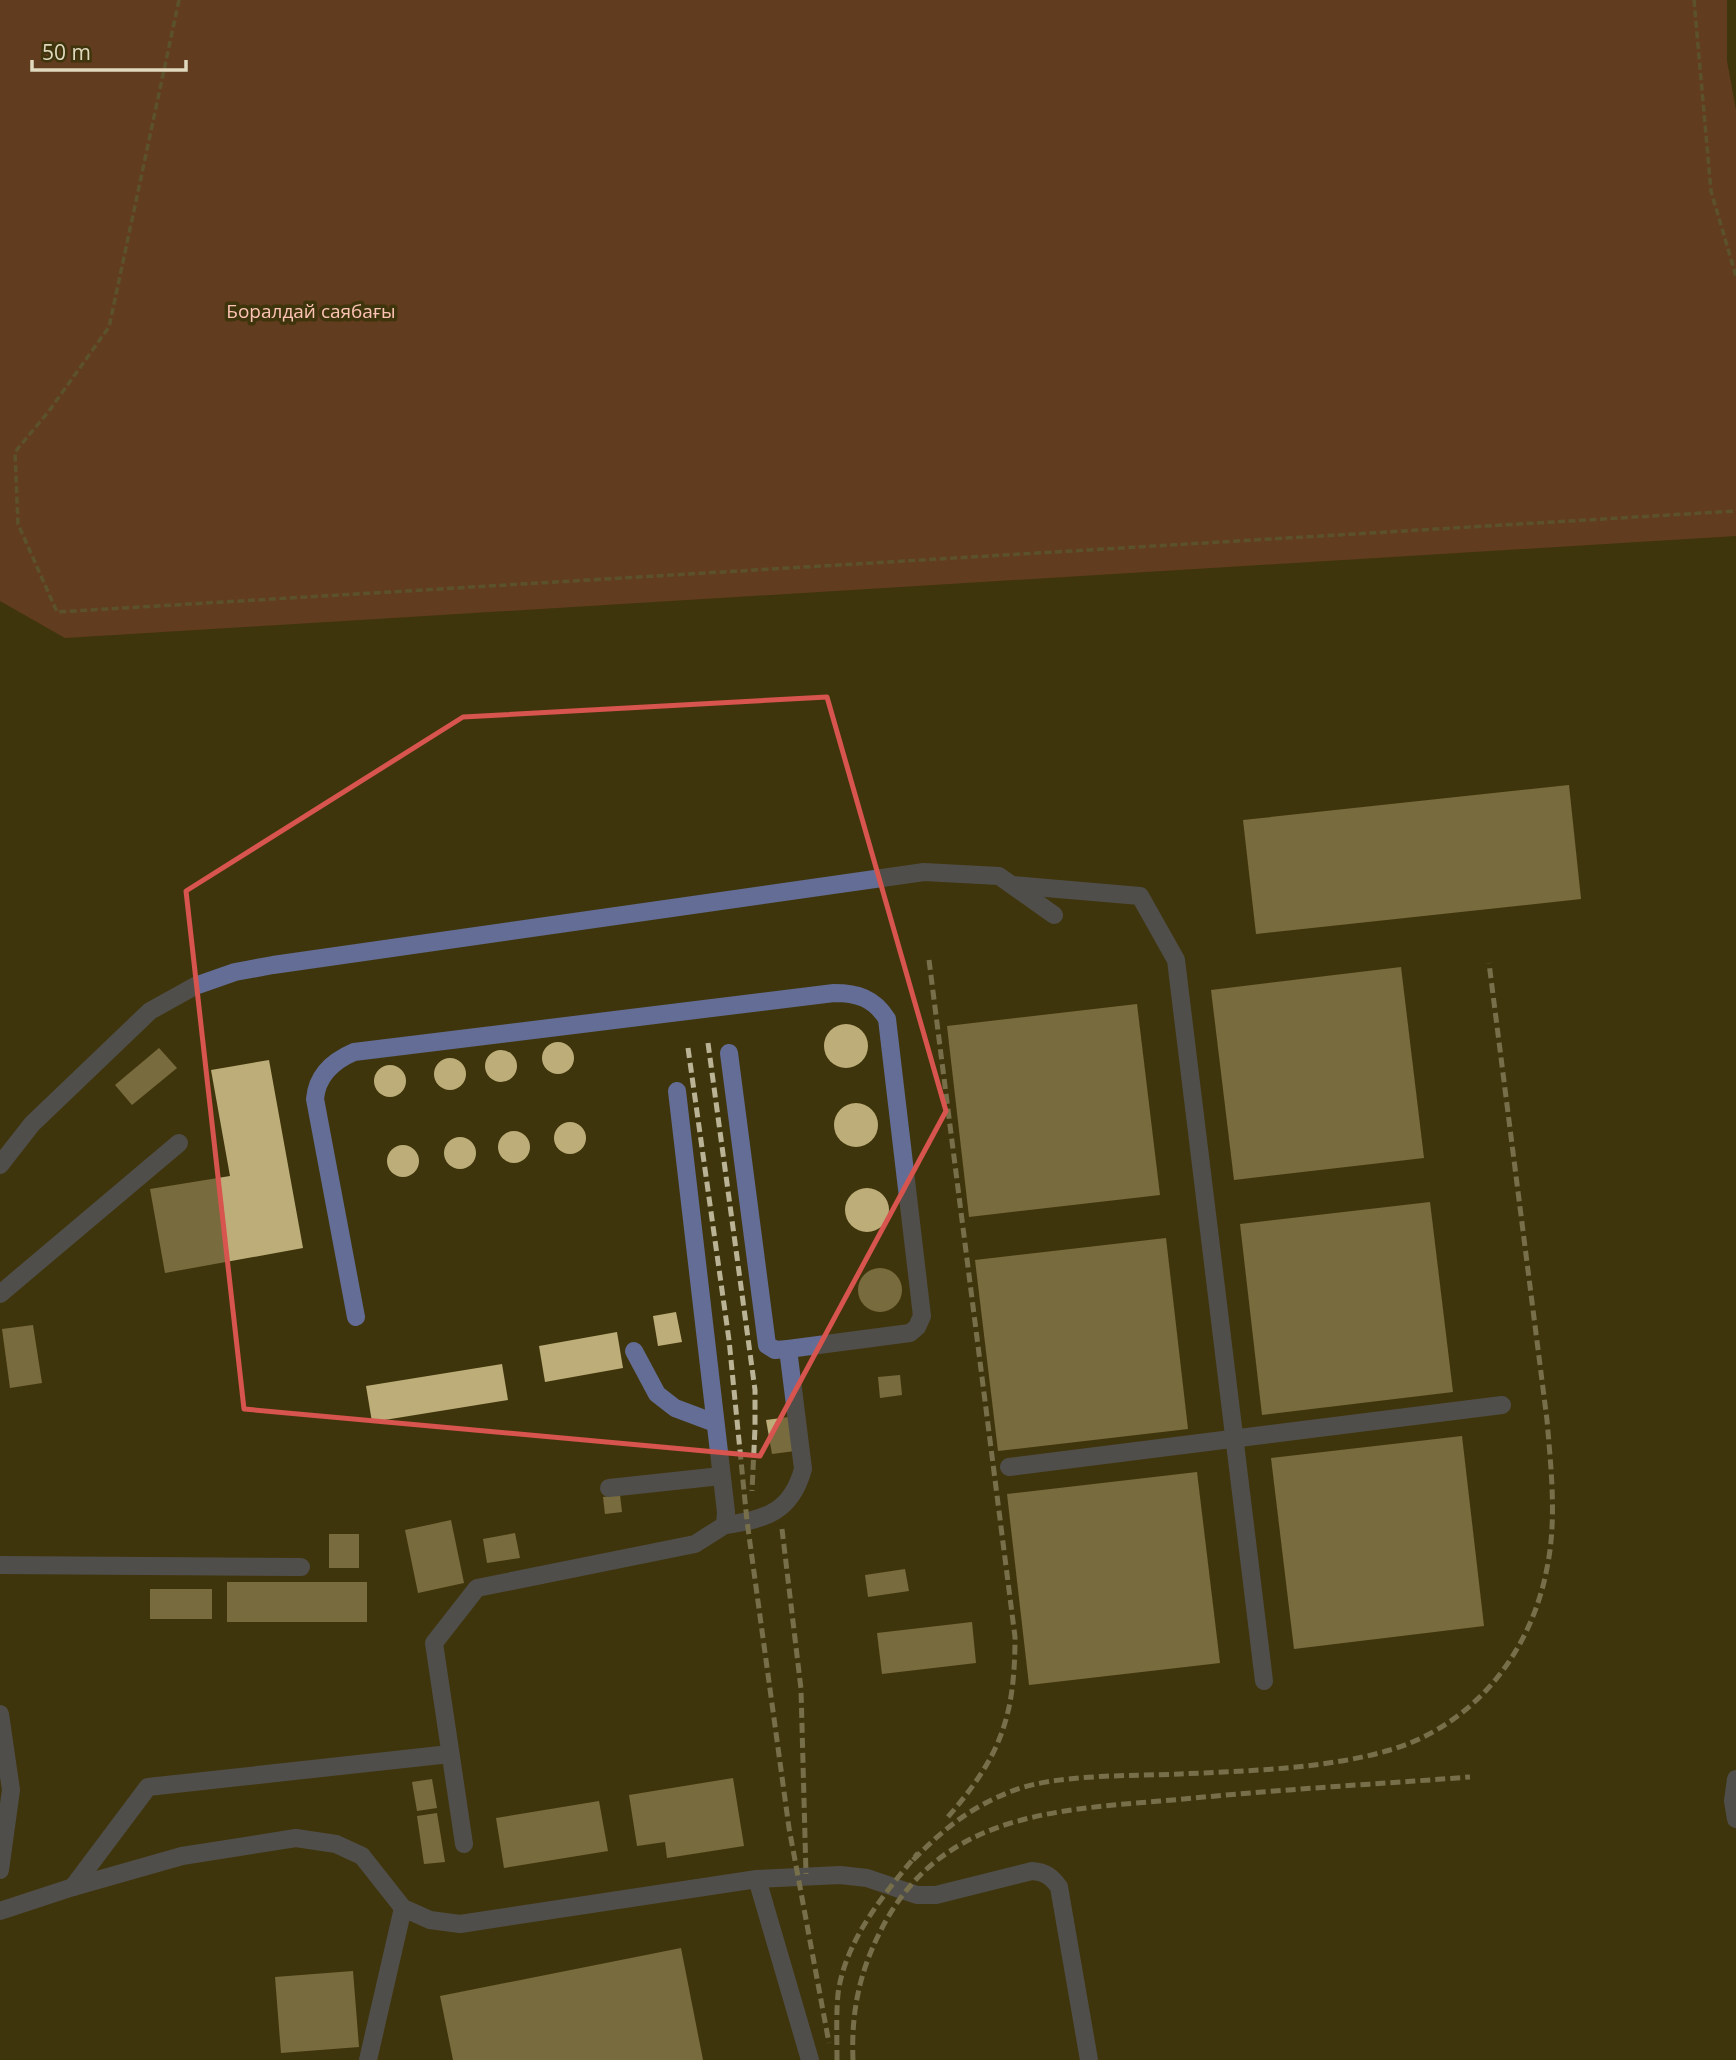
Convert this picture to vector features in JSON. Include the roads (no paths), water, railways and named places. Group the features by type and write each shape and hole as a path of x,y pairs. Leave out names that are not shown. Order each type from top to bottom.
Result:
{"street":[{"path":"0,1165 32,1124 150,1011 195,986 234,972 924,872 999,876 1054,915"},
{"path":"1012,885 1140,897 1175,960 1264,1681"},
{"path":"356,1317 315,1099 316,1086 331,1065 342,1057 382,1048 854,993 881,1009 887,1018 922,1316 917,1327 910,1333 788,1349 775,1350 767,1345 729,1053"},
{"path":"677,1091 726,1512 725,1525"},
{"path":"0,1294 179,1143"},
{"path":"464,1844 434,1643 477,1588 695,1544 725,1525 773,1514 799,1484 803,1469 788,1349"},
{"path":"634,1351 657,1394 676,1408 715,1423"},
{"path":"1009,1467 1502,1405"},
{"path":"609,1488 721,1476"},
{"path":"0,1565 301,1567"},
{"path":"0,1714 11,1790 0,1870"},
{"path":"73,1887 148,1787 450,1754"},
{"path":"1736,1779 1733,1801 1736,1819"},
{"path":"0,1911 182,1856 296,1839 336,1844 362,1856 402,1908 430,1920 460,1924 757,1879 840,1875 867,1878 917,1895 936,1895 1032,1871 1044,1871 1059,1887 1088,2060"},
{"path":"757,1879 810,2060"},
{"path":"368,2060 402,1908"}],"railway":[{"path":"929,960 1015,1637 1012,1691 1001,1735 980,1775 947,1818"},
{"path":"913,1860 970,1812 1030,1785 1094,1777 1286,1768 1339,1761 1390,1750 1448,1723 1494,1682 1512,1656 1528,1629 1547,1568 1552,1531 1552,1494 1547,1420 1489,963"},
{"path":"708,1043 755,1390 752,1491"},
{"path":"688,1048 729,1340 747,1521 789,1828 829,2043"},
{"path":"782,1529 801,1689 806,1874"},
{"path":"853,2060 853,2026 858,1994 880,1932 907,1890 938,1859 975,1837 1015,1822 1102,1806 1470,1777"},
{"path":"837,2060 838,1994 849,1955 868,1918 918,1853"}],"park label":[{"name":"Боралдай саябағы","path":"311,311"}]}
